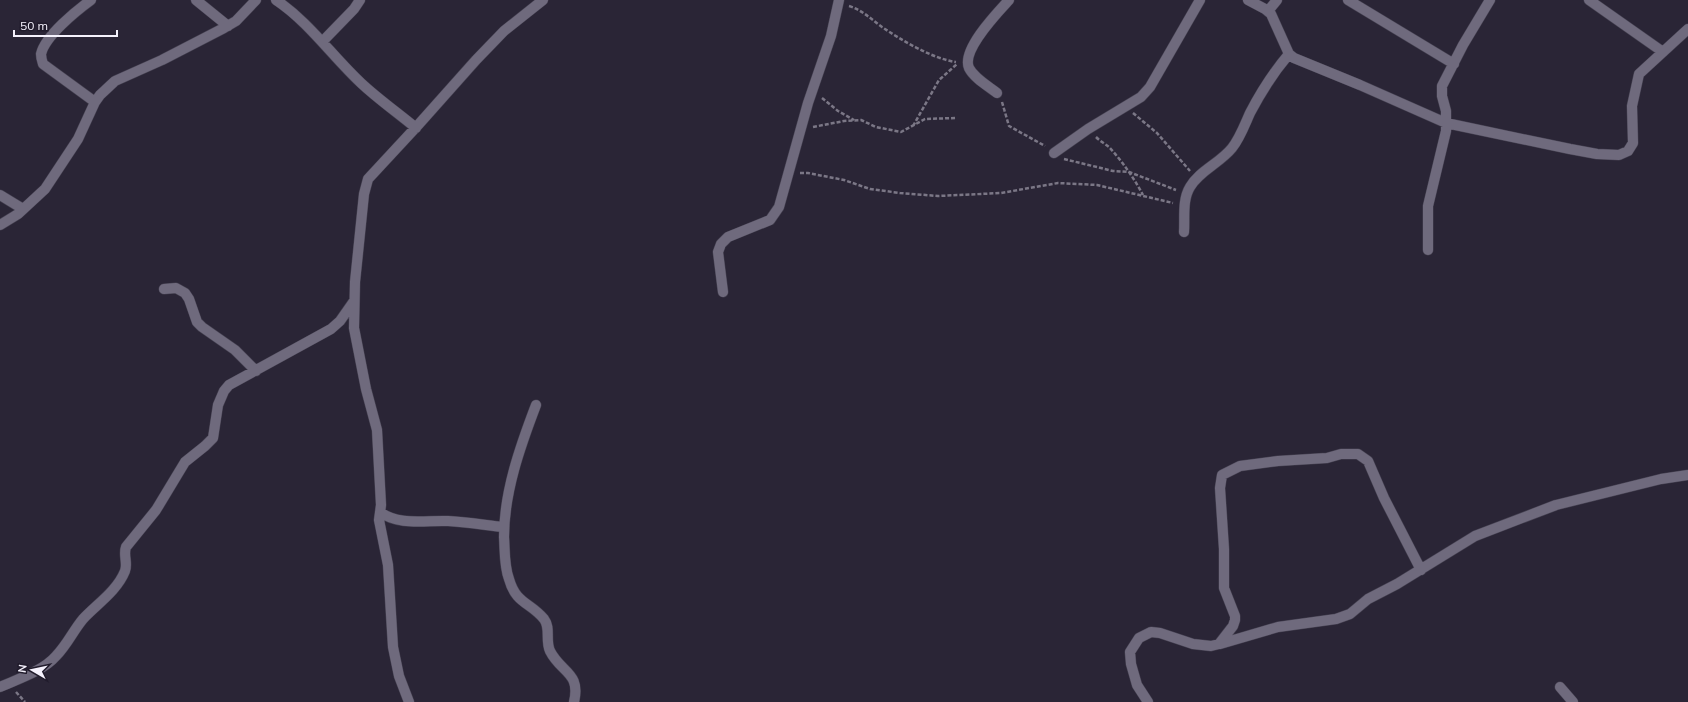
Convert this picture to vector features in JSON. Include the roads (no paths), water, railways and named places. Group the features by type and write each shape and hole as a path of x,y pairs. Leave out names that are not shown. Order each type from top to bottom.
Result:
{"street":[{"path":"91,0 75,12 58,28 46,44 41,57 43,64 95,102"},
{"path":"196,0 228,26"},
{"path":"0,225 23,210 45,189 78,139 95,102 100,95 115,81 162,60 228,26 236,21 256,0"},
{"path":"276,0 288,9 322,42 361,83 416,128"},
{"path":"322,42 354,9 360,0"},
{"path":"409,702 399,676 393,647 388,565 379,520 377,430 366,389 354,328 354,301 363,201 368,178 416,128 471,65 504,31 543,0"},
{"path":"997,93 974,75 968,63 970,51 986,26 1009,0"},
{"path":"1054,153 1088,128 1141,97 1150,87 1200,0"},
{"path":"1248,0 1271,14 1289,54 1298,60 1360,85 1446,123 1597,154 1619,155 1628,151 1634,143 1632,106 1640,74 1688,29"},
{"path":"1268,11 1277,0"},
{"path":"1348,0 1454,64"},
{"path":"1428,250 1428,206 1444,144 1446,123 1446,111 1441,90 1490,0"},
{"path":"1589,0 1663,52"},
{"path":"723,292 718,252 721,244 728,237 764,223 775,214 784,193 800,130 831,36 839,1"},
{"path":"1184,232 1185,206 1190,186 1222,159 1232,148 1272,75 1289,54"},
{"path":"0,195 23,210"},
{"path":"164,289 176,288 185,293 189,299 197,322 236,350 256,371"},
{"path":"0,687 33,672 56,657 84,618 111,592 126,568 124,554 126,547 156,510 185,462 206,446 213,438 218,405 224,391 229,385 331,329 340,321 354,301"},
{"path":"536,405 522,441 506,503 504,550 508,577 512,588 517,597 540,615 546,622 548,626 547,638 550,650 571,676 576,686 574,702"},
{"path":"1219,644 1233,626 1235,620 1235,616 1224,588 1224,549 1220,488 1222,475 1231,469 1240,466 1278,461 1327,458 1341,454 1358,454 1368,461 1384,498 1421,570"},
{"path":"1148,702 1137,685 1131,664 1130,652 1139,638 1152,632 1160,633 1193,644 1211,646 1278,627 1336,619 1350,614 1368,599 1421,570 1476,536 1556,505 1639,484 1688,475"},
{"path":"380,512 387,517 408,521 448,521 504,527"},
{"path":"1560,687 1573,702"}]}
